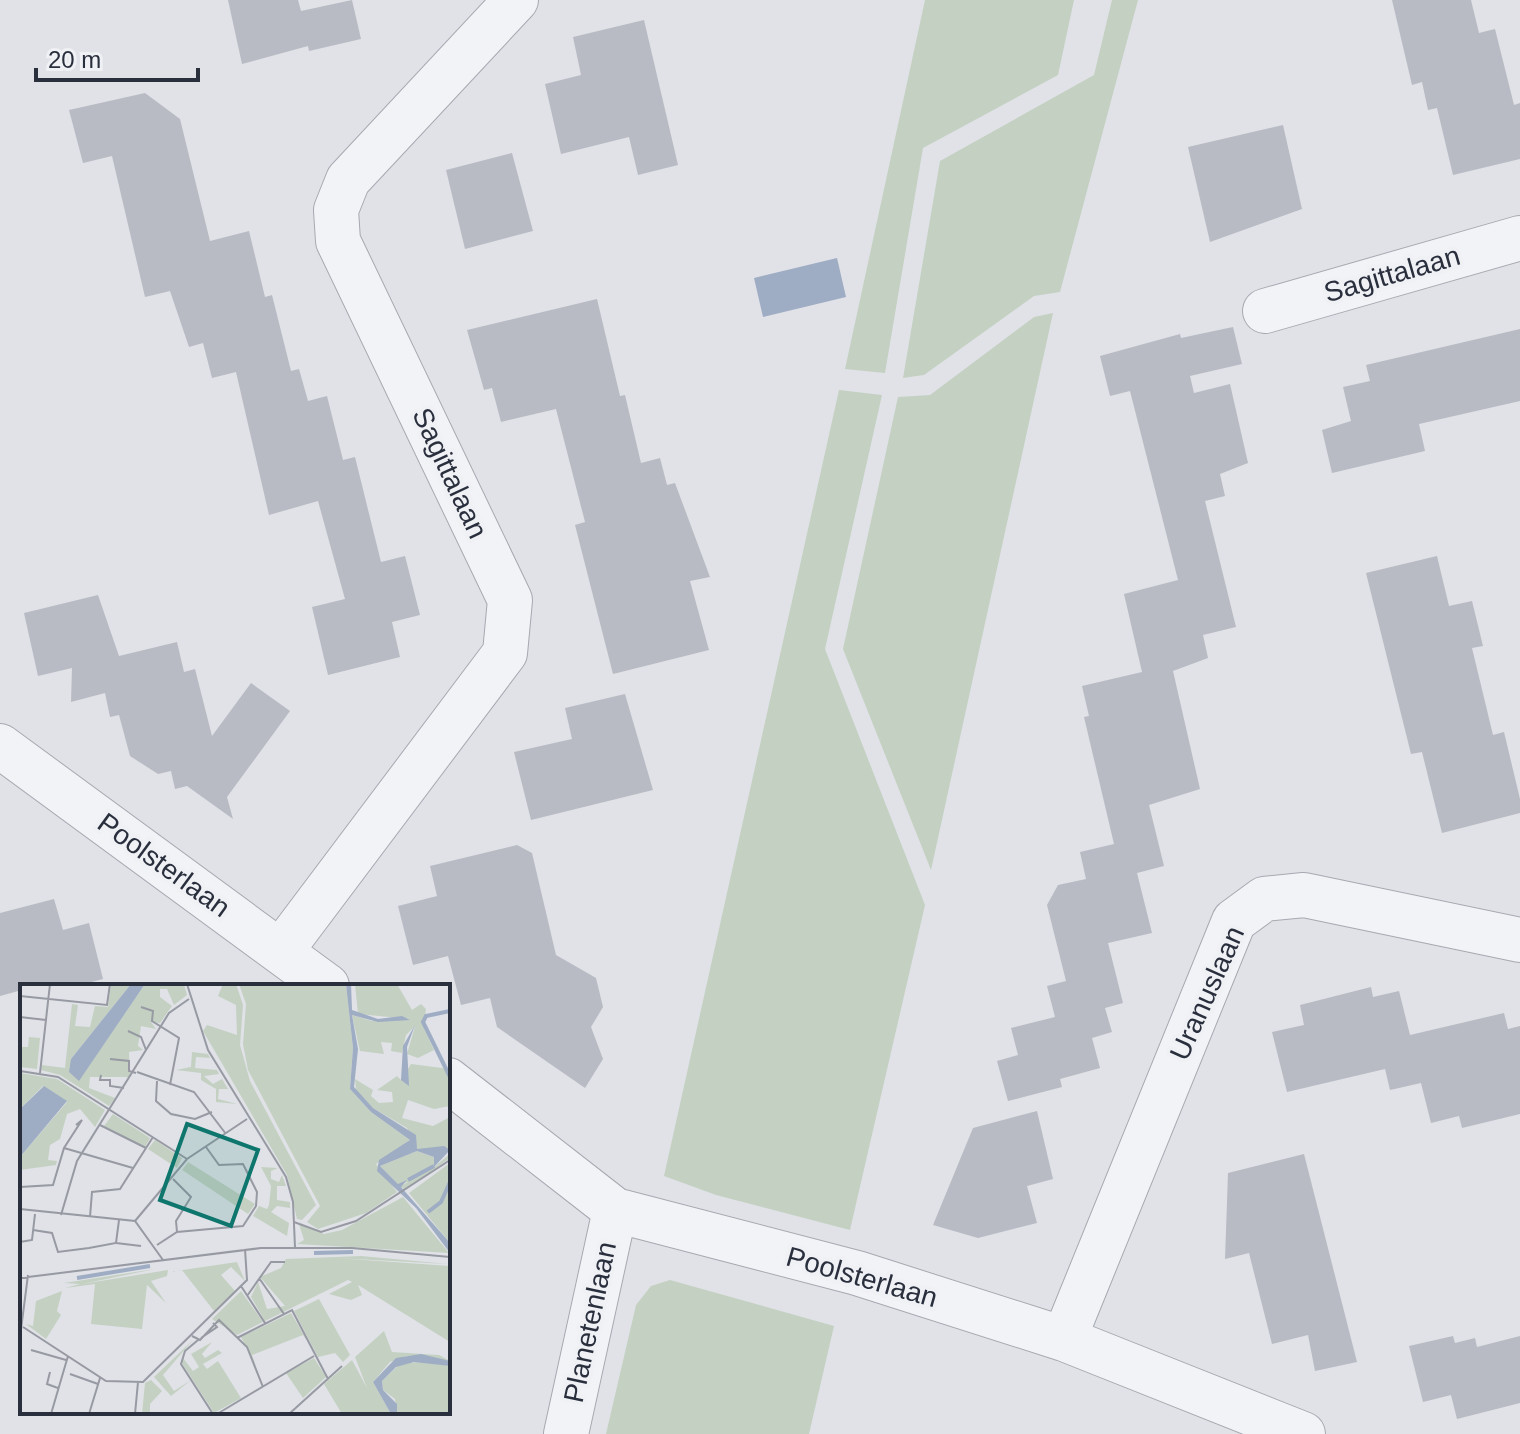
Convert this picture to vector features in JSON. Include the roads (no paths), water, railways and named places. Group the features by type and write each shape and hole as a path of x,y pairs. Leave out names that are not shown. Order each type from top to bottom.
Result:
{"street":[{"name":"Sagittalaan","path":"281,951 505,653 510,600 338,241 336,210 348,180 516,0"},
{"name":"Sagittalaan","path":"1265,311 1520,238"},
{"name":"Poolsterlaan","path":"0,746 324,984"},
{"name":"Uranuslaan","path":"1064,1339 1234,921 1264,899 1304,895 1520,940"},
{"name":"Poolsterlaan","path":"450,1082 615,1210 857,1273 1064,1339 1303,1434"},
{"name":"Planetenlaan","path":"566,1434 615,1210"}],"water":[{"path":"837,258 846,297 763,317 754,278"}]}
